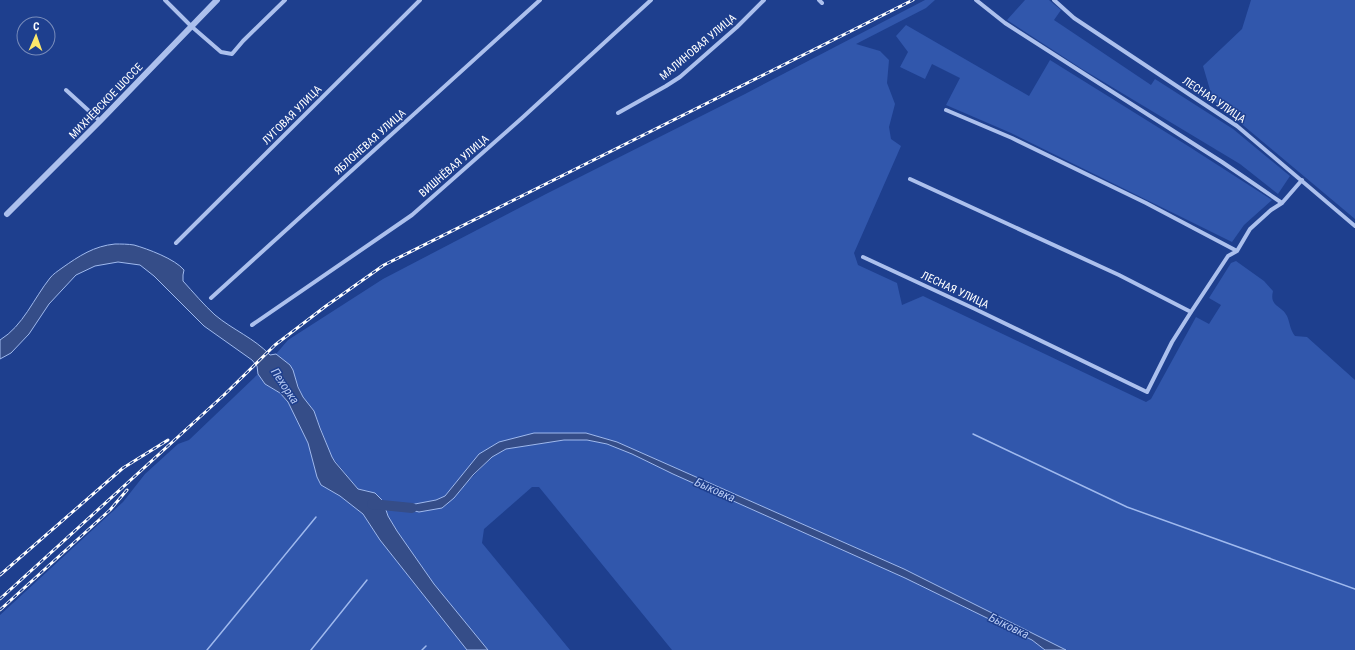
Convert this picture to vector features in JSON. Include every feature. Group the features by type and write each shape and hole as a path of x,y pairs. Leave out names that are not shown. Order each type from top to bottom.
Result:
{"street":[{"path":"165,0 191,26 221,52 232,54 243,41 285,0"},
{"name":"МИХНЕВСКОЕ ШОССЕ","path":"7,214 100,121 217,0"},
{"name":"ЛУГОВАЯ УЛИЦА","path":"176,243 420,0"},
{"name":"ЯБЛОНЕВАЯ УЛИЦА","path":"211,298 540,0"},
{"name":"ВИШНЁВАЯ УЛИЦА","path":"252,325 412,215 522,118 651,0"},
{"name":"МАЛИНОВАЯ УЛИЦА","path":"618,113 675,80 711,50 764,0"},
{"path":"976,0 1005,24 1222,162 1282,203"},
{"name":"ЛЕСНАЯ УЛИЦА","path":"1054,0 1074,18 1237,126 1355,226"},
{"path":"66,90 100,121"},
{"path":"946,110 1019,141 1146,203 1236,251"},
{"path":"910,179 1120,275 1191,312 1228,256 1236,251 1250,229 1271,210 1282,203 1302,180"},
{"name":"ЛЕСНАЯ УЛИЦА","path":"863,257 982,312 1147,392 1172,342 1191,312"}],"shaded area":[{"path":"925,0 935,0 926,8 856,44 880,51 889,60 887,83 895,104 889,127 891,139 901,146 854,253 858,265 897,283 902,305 923,296 1146,402 1151,399 1196,317 1209,324 1221,305 1209,298 1231,263 1236,261 1264,281 1273,291 1272,296 1274,303 1285,312 1295,336 1307,337 1355,380 1355,650 1066,650 904,569 617,442 586,433 534,433 479,454 445,496 436,500 401,507 442,508 492,457 506,449 564,440 587,440 607,444 905,578 1032,640 1045,650 672,650 539,487 532,487 484,529 482,543 570,650 488,650 434,584 397,531 388,516 383,501 369,491 358,489 332,457 314,411 303,397 290,365 276,354 288,340 383,279"},
{"path":"1025,0 1049,0 1061,10 1054,20 1151,85 1155,79 1233,129 1290,176 1278,194 1240,164 1082,69 1007,20"},
{"path":"1251,0 1355,0 1355,219 1213,100 1203,66 1242,29"},
{"path":"906,25 1029,96 1050,60 1272,200 1244,225 1232,242 1011,133 946,105 960,78 932,64 925,79 900,67 908,52 896,36"},
{"path":"258,374 265,384 280,393 288,402 308,443 317,477 321,485 340,496 362,513 380,540 467,650 0,650 0,615 123,502 145,474 178,444 189,440"}],"water":[{"name":"Пехорка","path":"115,244 134,245 168,258 180,266 184,270 183,281 215,315 264,349 270,355 276,354 290,365 303,397 314,411 335,462 358,489 375,493 383,501 388,516 397,531 434,584 488,650 467,650 380,540 363,514 340,496 321,485 317,477 308,443 288,402 280,393 265,384 258,374 257,366 252,360 204,326 154,276 140,265 118,262 95,266 76,275 49,304 29,334 11,353 0,359 0,340 22,320 53,275 74,259 93,249"},
{"path":"534,433 586,433 617,442 904,569 1066,650 1045,650 1032,640 905,578 607,444 587,440 564,440 506,449 492,457 473,475 454,498 442,508 419,512 399,507 436,500 445,496 479,454 499,442"}],"waterway":[{"path":"973,434 1127,507 1355,589"},
{"name":"Быковка","path":"372,504 412,508"},
{"path":"207,650 316,517"},
{"path":"311,650 367,580"},
{"path":"422,650 426,646"}],"railway":[{"path":"0,599 224,395 275,345 326,306 384,265 913,0"},
{"path":"0,575 123,468 168,440"},
{"path":"0,610 110,510 127,490"}]}
